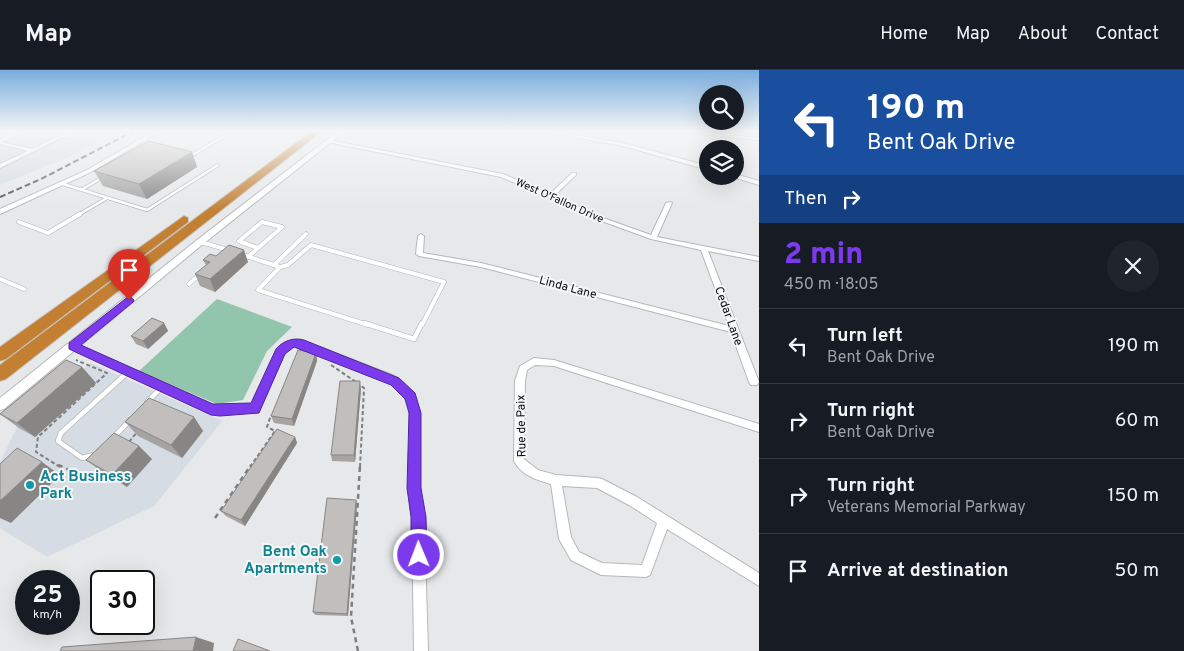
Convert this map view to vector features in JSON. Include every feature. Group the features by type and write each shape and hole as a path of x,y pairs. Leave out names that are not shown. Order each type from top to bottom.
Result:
{"highway":[{"path":"0,355 268,158"},
{"path":"0,374 283,158"}],"street":[{"path":"0,166 16,158"},
{"path":"0,212 115,158"},
{"path":"0,405 307,158"},
{"name":"West O'Fallon Drive","path":"416,158 497,174 552,196 600,219 653,238 759,259"},
{"path":"671,158 699,166"},
{"path":"552,196 574,174"},
{"path":"744,179 759,183"},
{"path":"653,238 669,203"},
{"name":"Linda Lane","path":"422,236 418,254 481,265 734,330"},
{"name":"Cedar Lane","path":"704,249 754,382"},
{"path":"73,346 211,409 220,411 244,407 254,409 280,352 285,346 293,343 300,343 395,381 411,397 415,413 414,488 418,517 421,651"},
{"name":"Rue de Paix","path":"759,428 554,363 534,361 523,368 520,381 519,461 535,474 556,480 598,483 633,501 663,522 759,580"},
{"path":"556,480 565,539 575,556 601,569 646,571 663,522"}],"lane":[{"path":"63,184 147,210 218,165"},
{"path":"81,190 106,176"},
{"path":"19,222 48,233 107,198"},
{"path":"248,257 282,228 262,222 239,241 258,248"},
{"path":"274,265 306,234"},
{"path":"201,242 280,267 288,265 311,245 444,282 414,339 258,290 280,267"},
{"path":"220,256 227,250"},
{"path":"189,284 201,272"},
{"path":"0,279 24,288"},
{"path":"100,450 94,455 82,458 58,441 61,433 128,372"},
{"path":"143,407 162,387"},
{"path":"105,446 137,413"}],"path":[{"path":"76,360 108,373 38,437 36,452 67,471 93,480 106,466"},
{"path":"328,363 364,388 351,617 358,651"},
{"path":"215,518 275,431 267,427 272,414"},
{"path":"125,445 138,431"}],"shaded area":[{"path":"0,158 66,158 0,185"},
{"path":"91,363 222,421 154,506 47,557 0,528 0,462 17,427"}],"green space":[{"path":"217,299 292,327 267,351 243,400 217,404 139,371"}],"building":[{"path":"118,158 182,158 139,184 94,171"},
{"path":"229,245 244,250 210,279 195,274 210,262 203,260 210,254 216,256"},
{"path":"152,318 164,323 143,341 131,336"},
{"path":"298,350 316,353 292,419 271,416"},
{"path":"66,360 82,367 17,423 0,414"},
{"path":"340,381 360,381 354,455 331,455"},
{"path":"149,398 194,417 171,445 125,422"},
{"name":"Bent Oak Apartments","path":"277,429 295,437 241,520 221,511"},
{"path":"114,433 139,446 112,475 86,460"},
{"path":"17,448 42,462 0,501 0,464"},
{"name":"Bent Oak Apartments","path":"327,498 356,500 347,614 313,612"},
{"path":"196,637 193,651 60,651 62,647"},
{"path":"238,639 270,651 233,651"}],"railway":[{"path":"0,197 81,158"}],"place":[{"name":"Act Business Park","path":"30,485"},
{"name":"Bent Oak Apartments","path":"337,560"}],"route":[{"path":"129,300 73,346 211,409 220,411 244,407 254,409 280,352 285,346 293,343 300,343 395,381 411,397 415,413 414,488 418,517 419,555"}]}
